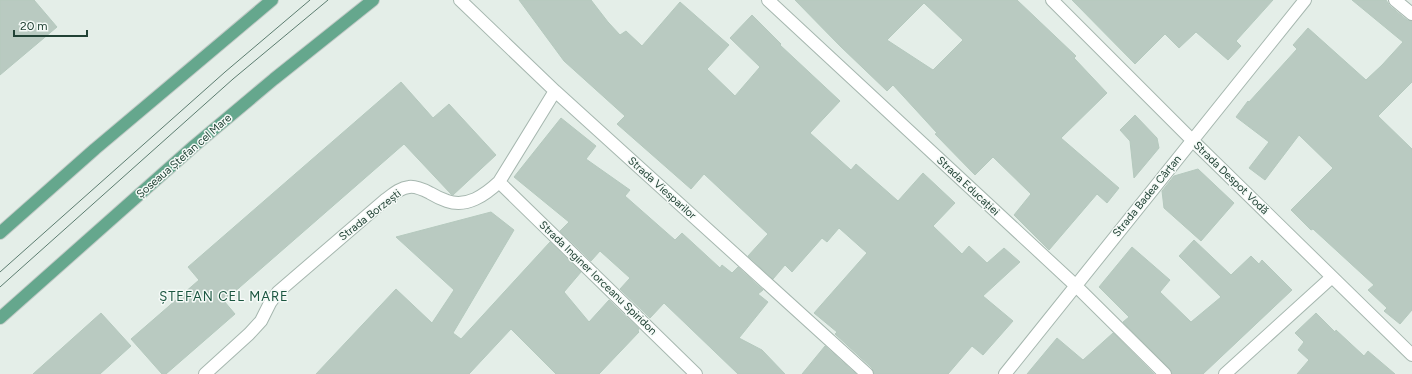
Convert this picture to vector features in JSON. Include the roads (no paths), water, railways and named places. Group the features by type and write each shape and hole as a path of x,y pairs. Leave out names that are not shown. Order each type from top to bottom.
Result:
{"main road":[{"path":"0,233 95,149 272,0"},
{"name":"Șoseaua Ștefan cel Mare","path":"0,318 194,146 274,79 373,0"}],"street":[{"name":"Strada Viesparilor","path":"460,0 555,91 867,374"},
{"name":"Strada Educației","path":"768,0 1075,285 1165,374"},
{"name":"Strada Despot Vodă","path":"1052,0 1192,140 1412,355"},
{"name":"Strada Badea Cârțan","path":"1005,374 1305,0"},
{"path":"1395,0 1412,14"},
{"name":"Strada Borzești","path":"204,374 249,334 261,321 270,303 278,292 385,200 400,189 410,186 424,190 447,201 459,203 473,200 489,192 500,182 555,91"},
{"name":"Strada Inginer Iorceanu Spiridon","path":"500,182 696,374"},
{"path":"1225,374 1332,277"}],"tram line":[{"path":"0,272 225,72 310,0"},
{"path":"0,287 233,79 328,0"}],"district":[{"name":"ȘTEFAN CEL MARE","path":"224,296"}]}
